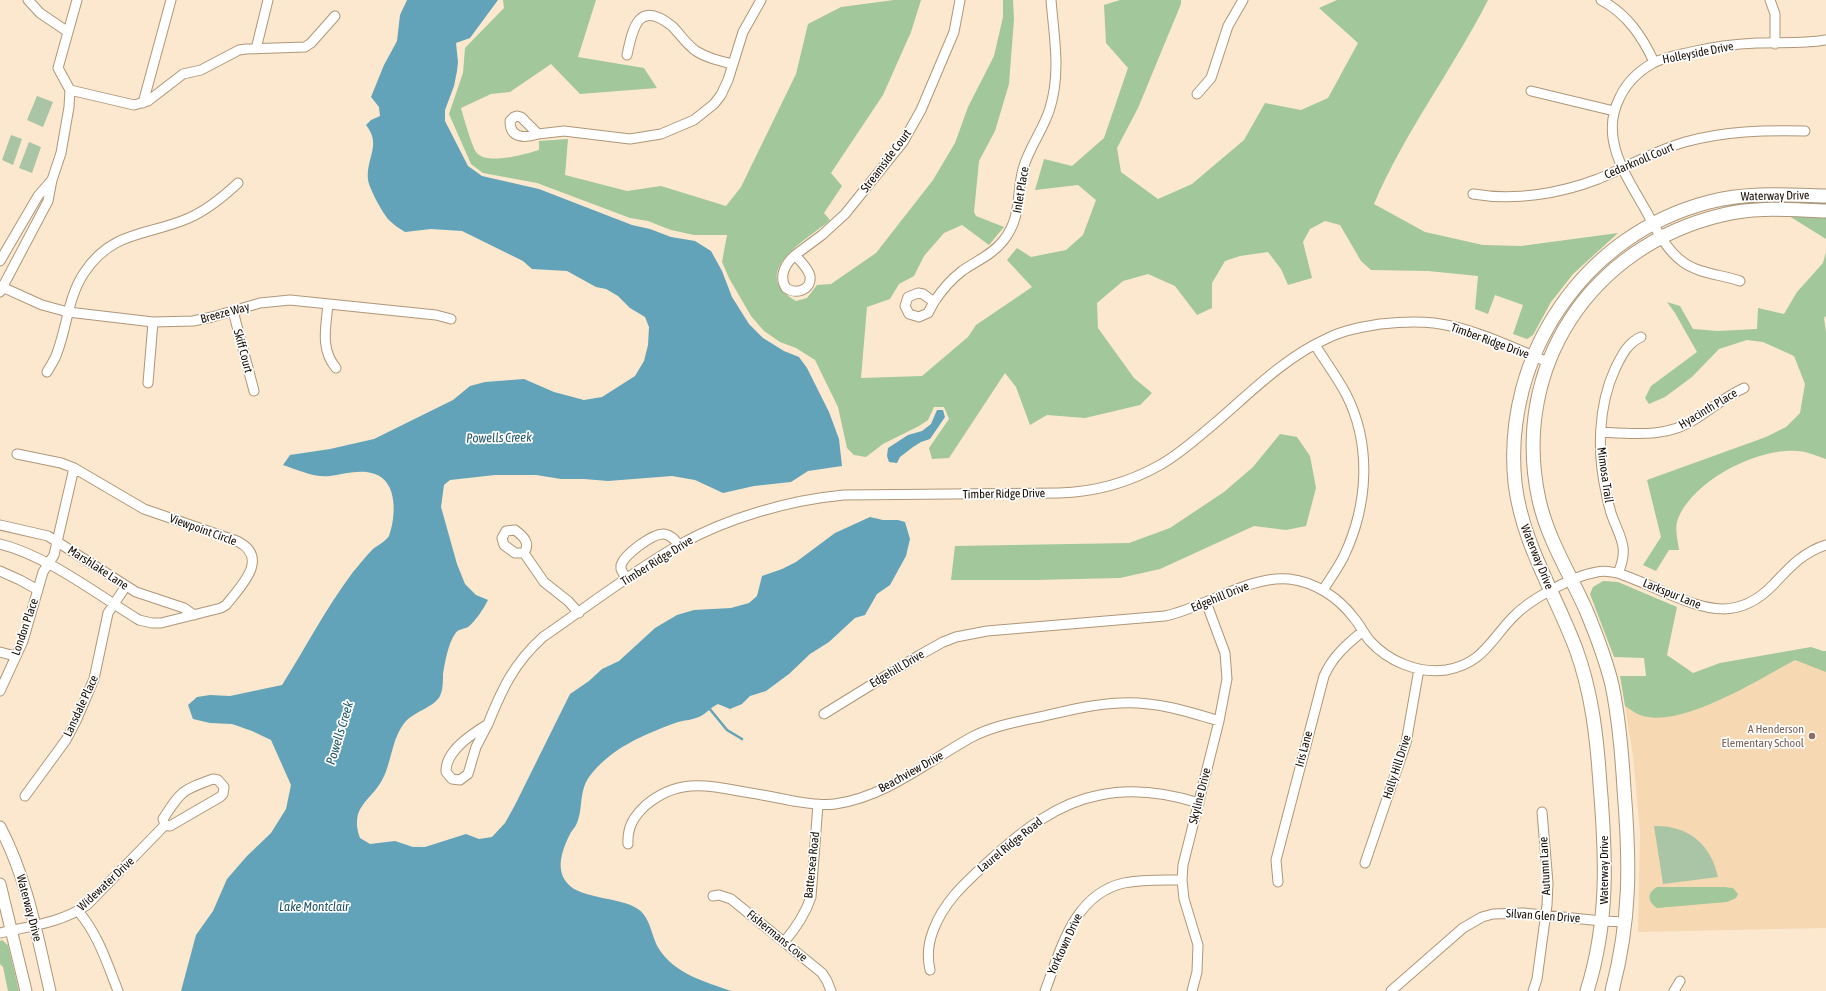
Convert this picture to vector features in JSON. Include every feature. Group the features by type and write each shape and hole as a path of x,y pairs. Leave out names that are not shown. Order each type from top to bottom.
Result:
{"main road":[{"name":"Waterway Drive","path":"1587,991 1598,949 1602,922 1605,846 1597,737 1594,716 1579,658 1551,591 1531,549 1519,507 1514,468 1514,443 1518,407 1526,376 1554,315 1578,283 1605,256 1624,241 1653,224 1692,207 1730,198 1772,194 1826,196"},
{"name":"Waterway Drive","path":"1612,991 1626,922 1628,893 1628,849 1617,717 1605,662 1586,610 1544,520 1539,502 1534,465 1534,424 1536,403 1548,362 1565,328 1590,292 1619,264 1662,236 1702,220 1731,212 1779,210 1826,211"}],"street":[{"path":"28,0 40,13 68,32"},
{"path":"1,288 48,201 52,180 61,152 65,133 70,90 58,68 77,0"},
{"path":"144,103 171,0"},
{"path":"256,48 268,0"},
{"path":"538,134 564,131 630,139 661,134 694,120 714,104 721,95 734,64 743,32 761,0"},
{"name":"Streamside Court","path":"795,255 822,236 845,214 903,142 921,110 954,32 960,0"},
{"name":"Inlet Place","path":"934,302 952,279 996,248 1011,231 1015,221 1023,169 1050,110 1054,96 1057,58 1051,0"},
{"path":"1197,94 1211,78 1228,26 1244,0"},
{"path":"1601,0 1611,6 1630,22 1648,48 1654,62"},
{"path":"1770,0 1775,14 1775,44"},
{"path":"627,55 635,27 640,17 648,13 653,13 667,22 695,50 716,60 734,64"},
{"path":"70,90 134,105 144,103 182,74 200,70 239,50 256,48 305,47 311,43 334,16"},
{"name":"Holleyside Drive","path":"1740,281 1694,269 1685,264 1672,252 1653,224 1621,168 1612,138 1614,111 1623,90 1630,81 1638,73 1654,62 1665,58 1704,49 1738,45 1826,40"},
{"path":"1531,91 1614,111"},
{"name":"Cedarknoll Court","path":"1473,194 1509,198 1553,192 1598,179 1666,148 1716,135 1759,130 1806,131"},
{"path":"0,261 38,196 52,180"},
{"path":"47,372 57,354 78,282 84,272 102,253 126,237 190,218 210,206 238,183"},
{"name":"Breeze Way","path":"1,288 42,304 68,312 153,322 193,321 275,301 290,300 436,315 451,319"},
{"path":"328,304 324,343 327,353 336,368"},
{"name":"Skiff Court","path":"233,311 254,391"},
{"path":"148,383 153,322"},
{"name":"Timber Ridge Drive","path":"488,724 467,738 447,761 446,772 452,779 460,780 468,774 476,746 488,724 505,684 520,660 543,637 626,579 679,545 716,528 762,511 820,497 868,494 1074,493 1123,482 1148,471 1175,456 1277,370 1315,345 1338,334 1362,327 1390,323 1432,323 1476,333 1548,362"},
{"name":"Mimosa Trail","path":"1618,573 1623,560 1624,547 1621,535 1611,513 1606,491 1601,454 1601,432 1605,403 1613,374 1628,347 1641,337"},
{"path":"1315,345 1340,384 1352,410 1361,438 1364,466 1364,485 1358,520 1343,558 1323,590"},
{"name":"Hyacinth Place","path":"1601,432 1641,435 1669,431 1696,420 1722,400 1744,388"},
{"name":"Viewpoint Circle","path":"0,544 24,552 48,563 139,620 152,623 161,623 221,608 230,600 250,573 252,559 246,547 237,541 144,509 74,468 61,463 17,454"},
{"path":"48,563 54,555 74,468"},
{"name":"Marshlake Lane","path":"0,525 48,536 136,592 184,608 194,615"},
{"path":"626,579 621,569 622,561 639,546 662,534 671,536 679,545"},
{"name":"Larkspur Lane","path":"1572,581 1599,571 1618,573 1695,605 1712,609 1724,609 1746,604 1757,598 1773,585 1788,567 1799,559 1826,545"},
{"path":"524,553 544,582 568,601 579,613"},
{"name":"London Place","path":"0,691 23,641 43,572 48,563"},
{"path":"0,571 38,590"},
{"name":"Edgehill Drive","path":"824,714 931,649 956,637 987,631 1177,614 1256,582 1268,579 1288,579 1300,581 1323,590 1346,608 1378,649 1390,658 1420,669 1444,670 1466,664 1476,659 1491,645 1514,616 1538,597 1572,581"},
{"name":"Lansdale Place","path":"24,796 66,740 76,721 94,679 105,623 113,604 126,586"},
{"name":"Skyline Drive","path":"1192,991 1197,972 1198,945 1184,899 1182,880 1185,854 1199,803 1226,689 1227,666 1223,643 1206,602"},
{"name":"Iris Lane","path":"1278,882 1276,860 1324,676 1334,657 1342,648 1363,631"},
{"path":"0,652 15,656"},
{"name":"Holly Hill Drive","path":"1365,863 1406,743 1420,669"},
{"name":"Beachview Drive","path":"628,844 628,831 642,808 662,794 686,786 710,786 818,804 835,804 870,794 887,787 973,737 1012,722 1092,706 1120,703 1160,706 1219,721"},
{"name":"Widewater Drive","path":"213,779 222,783 224,791 220,797 170,826 165,825 163,819 177,798 183,792 213,779"},
{"name":"Laurel Ridge Road","path":"930,970 928,952 930,940 936,923 950,899 962,886 1015,838 1046,816 1085,799 1122,792 1161,793 1199,803"},
{"name":"Battersea Road","path":"784,942 799,924 811,897 818,804"},
{"name":"Autumn Lane","path":"1533,991 1537,979 1546,915 1548,883 1542,812"},
{"name":"Widewater Drive","path":"0,933 59,919 78,911 109,883 165,825"},
{"name":"Waterway Drive","path":"0,827 21,875 35,925 50,991"},
{"name":"Yorktown Drive","path":"1045,991 1073,922 1082,908 1091,899 1101,892 1123,883 1134,881 1182,880"},
{"name":"Waterway Drive","path":"0,884 26,991"},
{"name":"Fishermans Cove","path":"713,896 724,896 730,899 784,942 822,973 831,991"},
{"path":"78,911 98,940 118,991"},
{"name":"Silvan Glen Drive","path":"1391,991 1472,921 1493,914 1506,913 1546,915 1602,922 1626,922"},
{"path":"1674,991 1680,981"}],"shaded area":[{"path":"1826,651 1826,928 1638,932 1640,832 1633,756 1625,706 1641,715 1768,668"}],"green space":[{"path":"503,0 596,0 578,57 644,68 657,88 580,94 551,64 510,92 491,94 461,108 476,152 481,156 488,158 506,158 539,150 539,141 568,139 565,175 627,191 661,186 726,206 741,187 796,74 808,24 841,7 894,0 921,0 911,32 883,95 831,173 842,186 824,213 830,220 796,247 786,257 779,268 777,279 782,290 796,301 807,298 817,285 831,284 876,253 933,180 955,143 968,107 994,56 1003,17 1003,0 1013,0 1014,19 1009,84 995,131 979,161 974,212 976,216 1004,227 989,245 962,225 944,233 924,256 914,276 899,284 890,299 867,307 861,378 922,376 968,337 976,325 1032,287 1007,260 1017,248 1031,257 1066,250 1083,235 1096,200 1078,185 1035,190 1044,159 1072,166 1104,138 1128,68 1106,43 1104,5 1120,0 1181,0 1181,4 1138,108 1117,148 1121,172 1158,199 1192,184 1244,140 1265,103 1301,110 1328,98 1358,43 1319,8 1337,0 1488,0 1460,51 1414,126 1374,204 1425,232 1483,245 1521,246 1618,233 1573,274 1551,302 1533,335 1527,339 1513,334 1523,305 1495,295 1488,314 1475,309 1478,276 1428,271 1371,270 1361,261 1340,225 1325,221 1310,229 1303,242 1312,278 1288,285 1281,269 1268,252 1240,256 1225,261 1212,283 1212,308 1197,315 1175,286 1148,274 1123,281 1097,303 1098,328 1134,378 1152,393 1140,405 1085,418 1047,415 1030,425 1016,387 1005,373 949,458 932,459 929,448 949,419 944,407 934,407 928,420 883,444 866,457 854,455 847,448 838,407 815,360 796,348 780,342 764,331 751,316 729,278 722,262 727,235 694,235 671,230 648,221 630,218 537,183 483,173 471,164 449,114 463,73 465,48 504,8"},
{"path":"37,96 53,102 43,127 27,120"},
{"path":"11,135 22,139 13,165 2,160"},
{"path":"29,142 41,147 32,173 19,168"},
{"path":"1789,216 1826,218 1826,239"},
{"path":"1826,252 1826,316 1824,318 1826,333 1826,459 1800,451 1781,452 1763,455 1726,470 1695,494 1684,507 1676,525 1679,550 1669,550 1656,571 1643,565 1661,537 1647,480 1766,437 1786,427 1800,413 1805,384 1794,356 1763,342 1747,340 1719,349 1692,377 1665,397 1649,404 1645,398 1651,386 1697,352 1675,313 1667,302 1680,306 1693,329 1718,331 1757,329 1758,308 1784,314 1797,292 1823,263"},
{"path":"1280,434 1297,437 1310,456 1316,488 1306,526 1286,530 1254,526 1160,569 1120,578 951,580 955,546 1129,543 1170,528 1224,492 1253,467"},
{"path":"1603,581 1618,582 1677,607 1667,655 1693,673 1720,663 1811,647 1826,651 1826,672 1795,660 1741,690 1697,709 1676,715 1657,718 1640,715 1625,706 1620,676 1646,676 1644,658 1614,657 1590,594 1593,587"},
{"path":"1654,826 1677,829 1696,839 1704,846 1710,855 1715,865 1718,877 1663,884"},
{"path":"1657,887 1724,887 1733,888 1738,894 1736,898 1727,902 1657,908 1650,900 1650,895 1653,889"},
{"path":"2,940 8,945 19,991 8,991 3,967 0,964 0,941"}],"water":[{"name":"Lake Montclair","path":"407,0 498,0 470,38 456,43 458,62 457,71 454,86 445,110 445,121 468,166 482,176 539,189 632,225 650,229 671,237 695,241 711,251 722,271 732,297 749,324 763,338 784,351 799,357 807,368 829,412 839,439 842,466 808,471 791,482 754,486 723,493 695,480 672,476 608,481 561,479 536,475 495,475 450,480 444,485 441,507 457,564 465,584 476,595 488,600 474,622 468,627 458,631 453,638 446,659 440,696 434,703 406,721 397,735 385,775 362,806 358,814 357,826 360,838 370,844 395,841 413,847 425,847 466,834 479,839 492,837 505,823 515,805 570,694 589,681 602,669 619,661 655,628 677,615 694,610 731,608 749,603 757,596 762,576 796,562 835,533 870,517 905,522 910,539 906,556 890,585 877,594 865,615 855,618 829,642 810,654 789,674 766,691 750,696 742,704 730,709 718,704 698,717 675,723 651,732 617,750 598,767 586,782 582,794 579,818 569,836 562,854 561,867 564,879 574,889 582,893 622,902 638,909 646,917 654,939 665,957 691,976 731,991 181,991 196,935 213,911 227,879 247,856 271,833 286,809 291,785 271,740 232,724 210,723 193,719 188,705 197,697 210,695 230,696 282,685 325,614 353,572 373,549 388,538 393,519 394,510 391,492 388,484 382,478 375,474 364,472 352,472 330,476 312,475 283,465 290,455 330,449 374,439 453,400 470,386 485,382 524,379 554,392 584,400 602,397 635,376 644,361 648,345 649,327 645,317 630,308 618,296 606,289 596,287 567,271 532,269 523,261 462,231 431,229 405,232 397,227 384,214 368,180 373,139 371,132 366,125 371,120 380,116 379,107 371,97 384,65 397,41 400,15"},
{"path":"937,410 943,410 945,417 930,439 913,447 900,457 897,463 889,462 887,456 888,448 908,435 922,431 931,424"}],"waterway":[{"path":"709,708 727,730 742,739"}],"place":[{"name":"A Henderson Elementary School","path":"1812,736"}],"water label":[{"name":"Powells Creek","path":"499,438"},
{"name":"Powells Creek","path":"340,733"}]}
